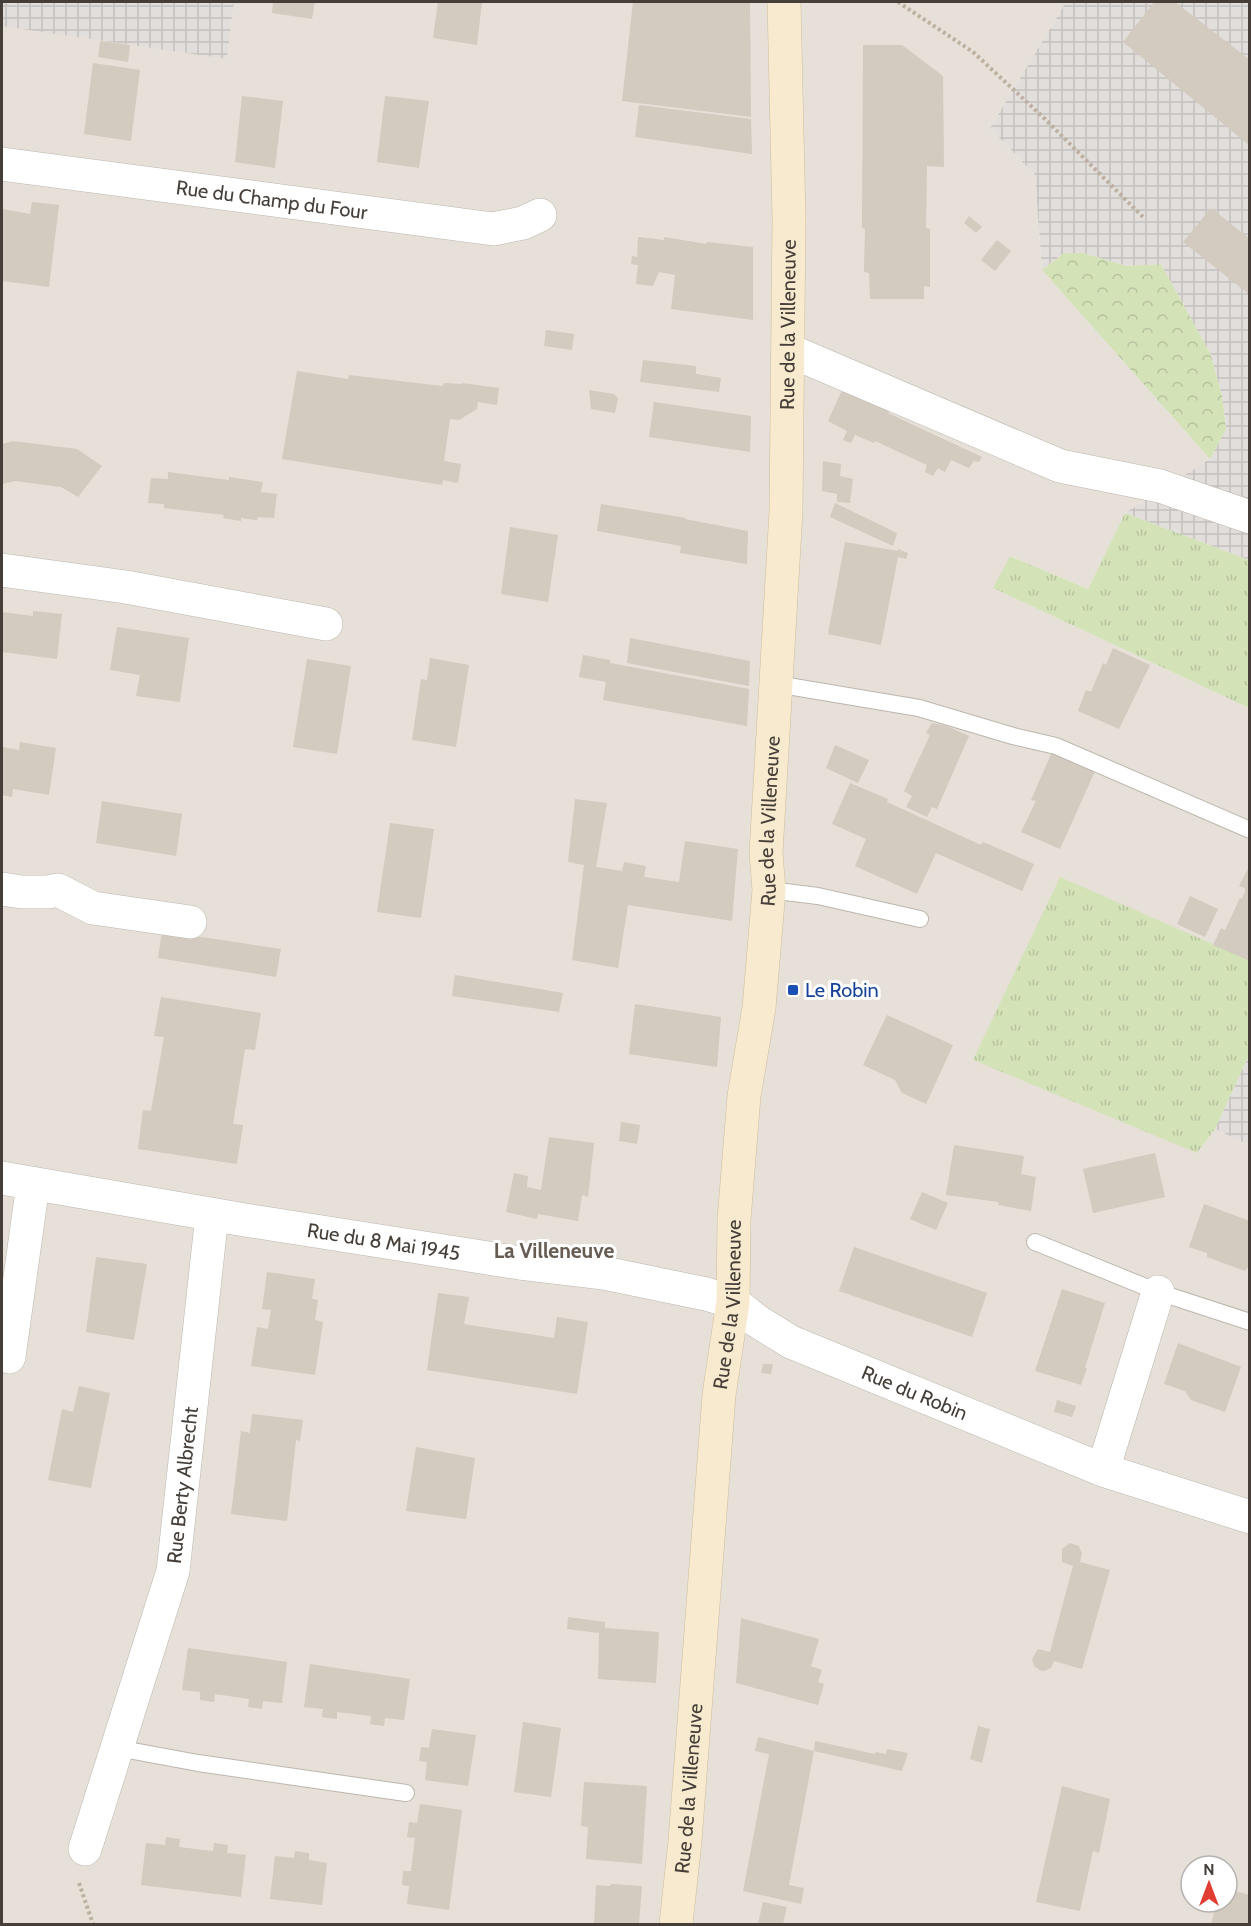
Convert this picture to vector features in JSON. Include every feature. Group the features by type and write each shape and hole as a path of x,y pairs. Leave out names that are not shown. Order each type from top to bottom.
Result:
{"main road":[{"name":"Rue de la Villeneuve","path":"676,1924 685,1841 719,1395 733,1302 734,1220 744,1096 759,1008 769,890 766,853 786,511 789,219 784,2"}],"street":[{"name":"Rue du Champ du Four","path":"2,164 493,229 523,224 540,215"},
{"path":"788,350 1060,466 1160,486 1250,517"},
{"path":"2,570 126,587 326,624"},
{"path":"2,889 22,892 58,890 93,908 190,922"},
{"name":"Rue du 8 Mai 1945","path":"9,1357 17,1181 212,1215 604,1274 706,1294 733,1302"},
{"name":"Rue Berty Albrecht","path":"85,1849 173,1571 212,1215"},
{"path":"1103,1470 1158,1292"},
{"name":"Rue du Robin","path":"733,1302 757,1321 791,1342 1103,1470 1250,1517"}],"lane":[{"path":"776,684 919,708 1013,736 1056,746 1250,830"},
{"path":"769,890 818,896 920,919"},
{"path":"1035,1242 1158,1292 1250,1322"},
{"path":"117,1748 198,1763 406,1793"}],"path":[{"path":"898,2 973,52 1044,118 1145,219"}],"shaded area":[{"path":"2,2 234,2 227,59 2,26"},
{"path":"234,2 1066,2 990,128 1035,175 1042,270 1210,459 1125,513 1088,589 1011,556 993,588 1249,708 1249,960 1197,1153 1215,1129 1249,1145 1249,1924 2,1924 2,25 227,58"},
{"path":"1066,2 1249,2 1249,560 1125,513 1210,459 1226,429 1222,395 1210,353 1161,264 1127,266 1083,253 1064,253 1042,270 1035,175 990,128"},
{"path":"1249,1055 1249,1145 1215,1129"}],"green space":[{"path":"1064,253 1083,253 1127,266 1161,264 1210,353 1222,395 1226,429 1210,459 1042,270"},
{"path":"1125,513 1249,560 1249,708 993,588 1010,556 1088,589"},
{"path":"1060,877 1249,960 1249,1055 1215,1129 1197,1153 973,1060"}],"building":[{"path":"273,2 315,2 312,19 272,13"},
{"path":"438,2 482,2 477,45 433,38"},
{"path":"633,2 750,2 751,117 622,101"},
{"path":"1154,2 1175,2 1250,60 1250,146 1123,42"},
{"path":"100,41 130,45 128,62 98,57"},
{"path":"863,45 902,45 943,76 944,167 927,166 926,228 930,229 930,287 924,286 924,299 870,299 869,273 864,272 865,229 862,228"},
{"path":"93,63 140,70 131,141 84,134"},
{"path":"242,96 283,101 275,168 235,162"},
{"path":"385,96 429,101 419,168 377,162"},
{"path":"639,105 751,119 752,154 635,137"},
{"path":"32,202 59,205 49,287 2,281 2,209 30,214"},
{"path":"1211,208 1250,239 1250,295 1183,242"},
{"path":"969,216 982,227 976,233 964,223"},
{"path":"638,237 664,240 664,237 706,244 707,242 753,247 753,320 671,309 675,275 659,272 653,286 636,284 638,265 631,264 632,256 637,257"},
{"path":"997,240 1011,251 995,271 981,260"},
{"path":"546,330 574,334 572,350 544,346"},
{"path":"643,360 696,366 696,374 721,378 719,392 640,382"},
{"path":"297,371 348,379 349,375 442,386 445,383 462,383 499,388 497,405 478,402 477,409 459,420 450,419 444,461 461,464 458,483 443,480 442,485 282,459"},
{"path":"843,388 890,409 888,413 982,457 979,462 974,461 969,468 951,460 945,472 938,468 933,476 925,472 927,465 875,441 874,443 855,435 851,443 843,440 847,431 828,421"},
{"path":"589,390 614,394 618,398 615,413 591,409"},
{"path":"654,402 751,416 750,452 649,437"},
{"path":"13,441 77,449 102,466 78,497 61,487 15,481 2,484 2,444"},
{"path":"823,461 841,464 840,476 853,479 850,503 837,502 837,494 822,491"},
{"path":"168,472 263,482 261,492 277,494 274,518 258,517 257,520 241,518 241,521 223,518 224,515 164,508 164,504 148,503 151,478 168,479"},
{"path":"835,503 897,533 893,546 830,517"},
{"path":"601,504 748,531 747,564 680,553 681,546 597,531"},
{"path":"510,527 558,535 548,602 501,594"},
{"path":"845,542 898,551 898,549 908,553 906,559 898,557 881,645 828,634"},
{"path":"33,611 62,614 57,659 2,652 2,612 33,616"},
{"path":"117,627 189,638 180,702 136,696 140,675 110,670"},
{"path":"630,638 750,661 749,686 627,663"},
{"path":"1113,648 1150,665 1119,729 1078,711 1086,690 1091,692 1103,663 1106,665"},
{"path":"583,655 610,660 610,663 749,689 747,726 603,700 606,682 579,677"},
{"path":"430,658 469,665 456,747 412,740 421,679 427,680"},
{"path":"307,659 351,666 337,754 293,747"},
{"path":"932,723 947,726 969,736 937,809 932,807 927,817 906,807 912,796 904,791 930,735 926,733"},
{"path":"20,742 56,748 49,795 13,789 12,797 2,795 2,747 19,750"},
{"path":"835,745 869,760 858,783 826,768"},
{"path":"1052,752 1095,771 1060,849 1021,832 1036,801 1031,800"},
{"path":"850,783 981,845 983,842 1034,864 1022,891 936,853 917,894 855,866 866,839 832,824"},
{"path":"575,799 607,803 596,867 622,871 624,862 646,866 644,877 679,882 685,841 738,849 732,921 628,905 618,968 572,960 584,865 568,862"},
{"path":"102,801 182,814 176,856 96,843"},
{"path":"390,823 434,829 421,918 377,912"},
{"path":"1250,865 1250,961 1213,945 1221,928 1225,930 1240,898 1242,899 1245,888 1239,886"},
{"path":"1190,896 1218,909 1205,937 1177,924"},
{"path":"162,931 281,949 276,977 158,958"},
{"path":"455,975 563,993 559,1012 452,996"},
{"path":"161,997 261,1013 255,1050 245,1049 233,1124 243,1125 237,1164 138,1149 143,1110 151,1111 164,1037 154,1036"},
{"path":"635,1004 721,1017 717,1067 629,1054"},
{"path":"887,1015 953,1045 926,1104 902,1093 895,1080 863,1065"},
{"path":"621,1122 640,1125 637,1144 619,1141"},
{"path":"549,1137 594,1143 588,1197 582,1195 578,1221 538,1214 537,1219 506,1212 514,1173 528,1176 527,1187 541,1190"},
{"path":"954,1145 1024,1156 1021,1174 1036,1177 1031,1211 998,1205 999,1202 946,1195"},
{"path":"1155,1153 1165,1197 1093,1213 1083,1169"},
{"path":"922,1192 948,1203 936,1230 910,1219"},
{"path":"1204,1204 1250,1221 1250,1268 1248,1267 1245,1271 1207,1257 1207,1253 1189,1247"},
{"path":"854,1247 987,1293 972,1337 839,1291"},
{"path":"96,1257 147,1264 134,1340 86,1332"},
{"path":"267,1272 315,1279 312,1299 318,1300 315,1320 323,1322 315,1375 251,1366 257,1327 268,1329 271,1310 262,1309"},
{"path":"1062,1289 1105,1303 1081,1385 1035,1371"},
{"path":"438,1293 469,1297 464,1324 554,1338 557,1317 588,1322 577,1394 427,1370"},
{"path":"1178,1343 1241,1367 1225,1412 1191,1400 1185,1391 1164,1384"},
{"path":"763,1364 773,1364 771,1374 761,1373"},
{"path":"79,1386 110,1393 91,1488 48,1480 62,1409 73,1412"},
{"path":"1057,1400 1076,1406 1072,1417 1054,1412"},
{"path":"252,1414 303,1420 300,1441 296,1440 287,1521 231,1514 241,1431 250,1433"},
{"path":"416,1447 475,1458 466,1519 406,1511"},
{"path":"1070,1543 1079,1546 1082,1553 1080,1562 1110,1570 1082,1669 1054,1661 1051,1668 1044,1671 1034,1666 1032,1659 1038,1649 1050,1652 1073,1566 1062,1562 1062,1549"},
{"path":"568,1617 605,1622 605,1628 659,1632 656,1683 598,1679 599,1633 567,1629"},
{"path":"741,1618 819,1639 811,1666 822,1670 818,1682 824,1684 818,1705 736,1683"},
{"path":"188,1648 287,1662 282,1703 263,1701 262,1709 248,1707 249,1699 215,1694 214,1702 200,1700 200,1692 182,1690"},
{"path":"310,1664 410,1679 404,1720 385,1718 384,1726 370,1724 371,1716 337,1712 337,1719 322,1717 323,1709 304,1707"},
{"path":"523,1722 561,1728 551,1797 514,1792"},
{"path":"978,1726 990,1729 982,1763 970,1759"},
{"path":"432,1729 476,1735 468,1786 425,1780 427,1762 419,1761 421,1747 429,1748"},
{"path":"758,1737 814,1751 789,1885 804,1888 801,1904 743,1891 769,1754 755,1751"},
{"path":"815,1741 875,1754 876,1752 886,1754 887,1749 908,1753 902,1771 814,1751"},
{"path":"584,1782 647,1786 642,1864 586,1859 588,1827 581,1826"},
{"path":"1062,1786 1110,1799 1099,1853 1093,1851 1080,1911 1036,1902"},
{"path":"420,1804 462,1810 449,1910 407,1904 409,1886 402,1885 403,1871 411,1871 415,1838 407,1837 409,1822 417,1823"},
{"path":"166,1837 180,1839 179,1847 213,1851 214,1843 228,1845 227,1853 246,1855 241,1897 141,1885 146,1843 165,1845"},
{"path":"295,1851 309,1853 309,1860 327,1863 322,1905 270,1899 275,1856 294,1858"},
{"path":"611,1884 642,1886 639,1924 594,1924 596,1885 610,1886"},
{"path":"1239,1892 1250,1895 1250,1924 1211,1924 1214,1914 1239,1914"},
{"path":"763,1902 787,1907 783,1924 758,1924"}],"place":[{"name":"Le Robin","path":"793,990"}],"district":[{"name":"La Villeneuve","path":"554,1250"}]}
